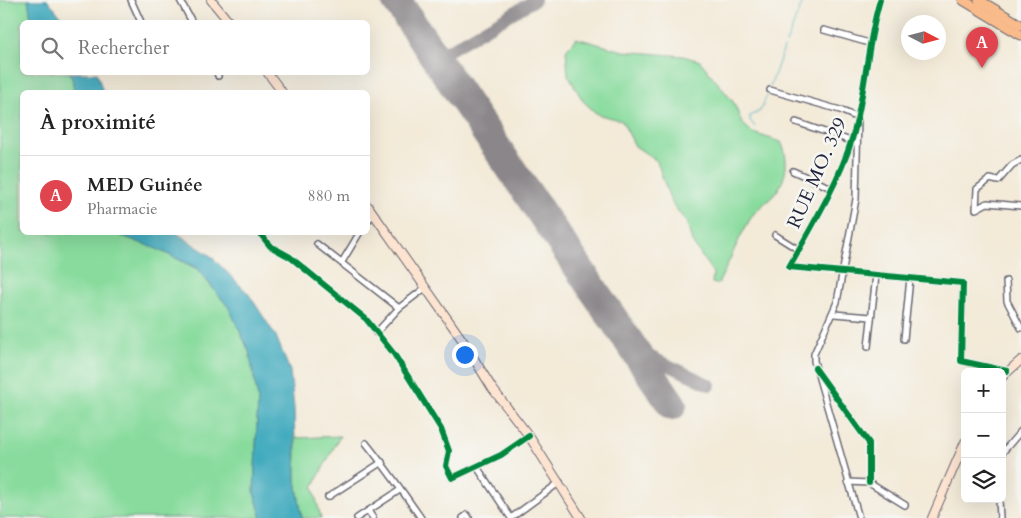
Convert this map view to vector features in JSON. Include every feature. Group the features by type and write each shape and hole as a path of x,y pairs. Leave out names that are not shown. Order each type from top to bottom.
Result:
{"highway":[{"path":"963,0 1021,35"},
{"path":"981,0 1021,25"}],"street":[{"path":"131,0 140,20"},
{"path":"180,0 191,20"},
{"path":"211,0 227,20"},
{"name":"RUE MO. 329","path":"841,272 789,267 831,188 852,141 858,118 877,0"},
{"path":"824,30 869,43"},
{"path":"269,75 280,90"},
{"path":"770,90 840,110 858,118 856,199 834,314 814,354 815,368 859,518"},
{"path":"796,122 852,141"},
{"path":"1021,160 1012,165 998,181 990,179 977,189 976,209 988,203 1021,206"},
{"path":"794,171 831,188"},
{"path":"370,209 463,341 492,388 529,436 560,482 581,518"},
{"path":"370,218 373,213"},
{"path":"775,234 799,250"},
{"path":"261,235 270,246 290,258 366,319 408,375 441,429 449,451 446,466 452,478 501,455 529,436"},
{"path":"342,262 358,235"},
{"path":"317,244 400,308"},
{"path":"841,272 963,283 961,361 984,368"},
{"path":"868,347 876,275"},
{"path":"904,339 910,278"},
{"path":"1006,281 1007,302 1021,328"},
{"path":"376,333 400,308 425,288"},
{"path":"834,314 871,316"},
{"path":"1006,372 1021,360"},
{"path":"815,368 869,443 869,483"},
{"path":"1006,448 1021,431"},
{"path":"366,443 397,481 400,490 421,518"},
{"path":"932,518 961,451"},
{"path":"328,497 382,462"},
{"path":"477,467 511,518 560,482"},
{"path":"848,482 869,483 905,505"},
{"path":"357,518 400,490"},
{"path":"999,503 1000,518"},
{"path":"368,511 373,518"},
{"path":"463,518 467,516 469,518"}],"green space":[{"path":"0,0 28,0 33,20 20,20 20,75 70,75 74,90 20,90 20,235 119,235 157,249 197,269 229,308 249,351 258,399 254,493 262,518 0,518"},
{"path":"576,38 623,51 683,56 700,61 734,103 742,123 753,133 781,142 786,156 784,177 778,190 752,216 718,284 712,283 713,273 692,242 687,223 671,202 657,161 635,146 622,121 597,114 583,101 568,75 566,50"},
{"path":"340,436 313,487 321,518 302,518 296,480 296,438"}],"water":[{"path":"28,0 48,0 63,20 32,20"},
{"path":"70,75 98,75 102,90 74,90"},
{"path":"119,235 180,235 211,256 248,293 276,336 290,371 294,408 296,480 302,518 262,518 254,493 258,399 249,351 229,308 197,268 157,249"}],"waterway":[{"path":"795,20 804,0"},
{"path":"786,43 795,21"},
{"path":"770,87 784,48"},
{"path":"755,127 750,120 750,116 760,111 769,91"}],"taxiway":[{"path":"436,58 535,0"},
{"path":"630,343 645,354 710,385"}],"runway":[{"path":"396,0 672,405"}],"cycle path":[{"path":"880,0 875,17 857,122 852,139 840,172 789,267 963,283 961,361 1007,371"},
{"path":"261,235 270,246 290,257 366,319 394,354 441,429 449,451 446,466 452,478 501,455 529,436"},
{"path":"815,368 869,443 869,483"}],"place":[{"name":"MED Guinée","path":"982,68"}]}
